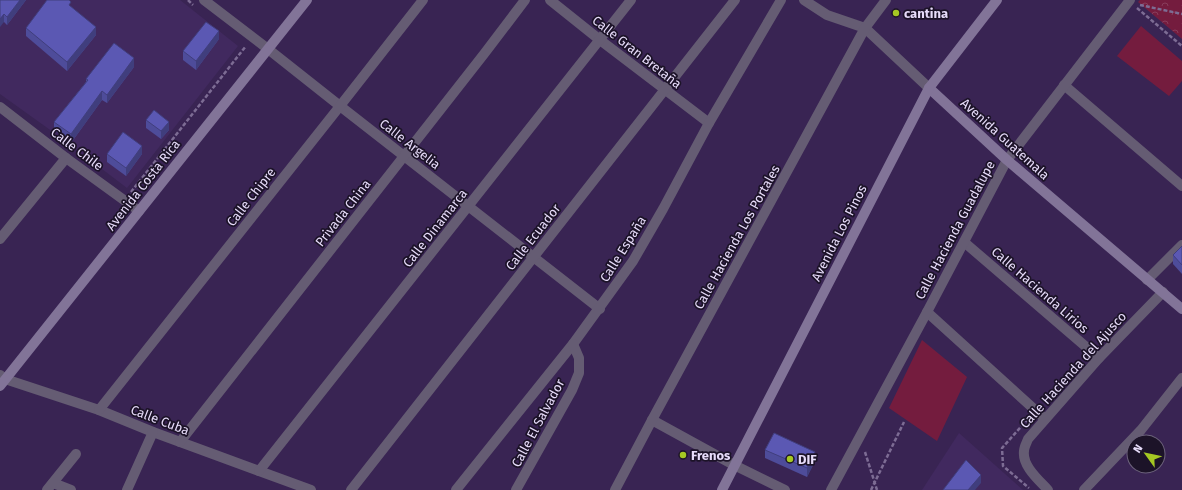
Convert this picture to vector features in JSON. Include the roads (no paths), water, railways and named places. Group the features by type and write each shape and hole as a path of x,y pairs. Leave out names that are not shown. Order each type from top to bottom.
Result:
{"street":[{"name":"Calle Argelia","path":"204,0 600,309"},
{"name":"Avenida Costa Rica","path":"2,380 307,0"},
{"name":"Calle Chipre","path":"99,410 422,0"},
{"name":"Privada China","path":"180,442 525,0"},
{"name":"Calle Gran Bretaña","path":"550,0 708,123"},
{"name":"Calle Dinamarca","path":"259,471 631,0"},
{"name":"Calle Ecuador","path":"351,490 735,0"},
{"name":"Calle España","path":"456,490 573,344 600,309 633,261 660,216 708,123 781,0"},
{"name":"Avenida Guatemala","path":"804,0 827,15 865,28 1007,160 1182,309"},
{"name":"Calle Hacienda Los Portales","path":"615,490 865,28 886,0"},
{"name":"Avenida Los Pinos","path":"722,490 929,88 997,0"},
{"name":"Calle Hacienda Guadalupe","path":"831,490 1007,160 1064,85 1133,3"},
{"path":"1064,85 1182,186"},
{"name":"Calle Chile","path":"0,107 66,158 139,211"},
{"path":"0,239 66,158"},
{"name":"Calle Hacienda Lirios","path":"964,242 1099,358"},
{"path":"1147,280 1182,245"},
{"name":"Calle Hacienda del Ajusco","path":"1048,490 1032,473 1026,462 1024,451 1028,439 1099,358 1163,292"},
{"path":"927,312 1045,419"},
{"name":"Calle El Salvador","path":"516,490 572,390 578,373 579,358 573,344"},
{"path":"1084,490 1141,430 1182,378"},
{"name":"Calle Cuba","path":"2,380 99,410 153,432 311,490"},
{"path":"652,420 734,465 785,490"},
{"path":"127,490 153,432"},
{"path":"71,490 50,486 76,454"}],"place":[{"name":"cantina","path":"896,13"},
{"name":"Frenos","path":"683,455"},
{"name":"DIF","path":"790,459"}]}
